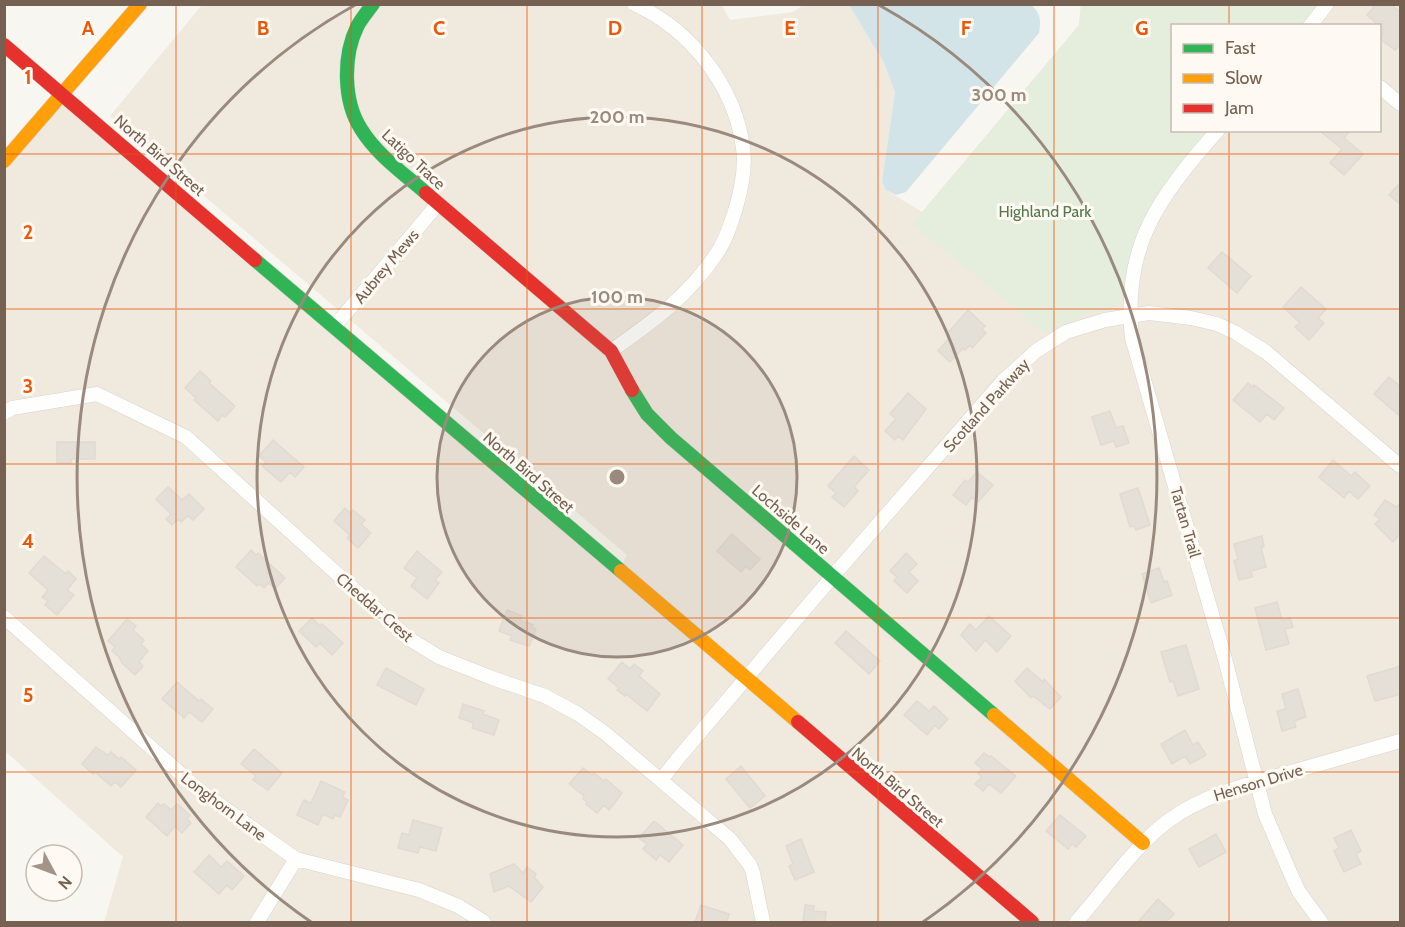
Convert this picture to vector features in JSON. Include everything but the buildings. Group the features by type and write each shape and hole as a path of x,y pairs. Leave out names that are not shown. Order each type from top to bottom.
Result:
{"street":[{"path":"4,161 140,4"},
{"name":"Latigo Trace","path":"373,4 357,27 347,60 353,113 372,144 438,204"},
{"path":"611,351 664,313 703,272 728,233 738,200 743,171 743,149 735,116 725,90 713,69 669,25 634,4"},
{"path":"1312,24 1327,4"},
{"name":"North Bird Street","path":"4,45 1032,922"},
{"path":"1381,88 1401,104"},
{"name":"Tartan Trail","path":"1216,132 1158,206 1143,235 1134,264 1130,315 1132,338 1225,659 1265,814 1299,892 1321,922"},
{"name":"Aubrey Mews","path":"334,327 438,204"},
{"name":"Lochside Lane","path":"438,204 611,351 646,413 671,438 1143,843"},
{"name":"Scotland Parkway","path":"661,780 833,576 1003,381 1025,360 1066,332 1105,320 1149,313 1217,324 1266,352 1401,466"},
{"name":"Cheddar Crest","path":"4,413 12,408 97,394 186,437 408,638 439,657 545,696 606,733 730,839 750,865 757,887 763,922"},
{"name":"Longhorn Lane","path":"4,617 199,789 296,859 419,890 458,906 484,922"},
{"name":"Henson Drive","path":"1076,922 1143,843 1167,821 1186,809 1225,791 1257,780 1401,741"},
{"path":"256,922 296,859"}],"shaded area":[{"path":"721,4 730,20 793,12 803,5 849,5 884,63 895,92 882,183 886,190 922,212 1079,25 1081,5 1400,5 1400,922 104,922 123,857 5,751 5,161 62,94 619,570 627,555 110,116 202,5"},
{"path":"849,5 1031,5 1040,17 1039,33 906,192 896,195 886,190 882,182 895,92 884,63"}],"green space":[{"name":"Highland Park","path":"1081,5 1320,5 1303,24 1171,24 1171,132 1210,132 1167,181 1139,227 1128,267 1125,293 1119,302 1110,308 1089,313 1046,334 912,224 1079,25"}],"traffic: fast":[{"path":"373,4 357,27 349,51 347,78 351,105 355,118 367,138 391,163 426,193"},
{"path":"255,260 621,571"},
{"path":"632,390 647,414 671,438 994,715"}],"traffic: slow":[{"path":"4,161 140,4"},
{"path":"621,571 798,722"},
{"path":"994,715 1143,843"}],"traffic: jam":[{"path":"4,45 255,260"},
{"path":"426,193 611,351 632,390"},
{"path":"798,722 1032,922"}]}
